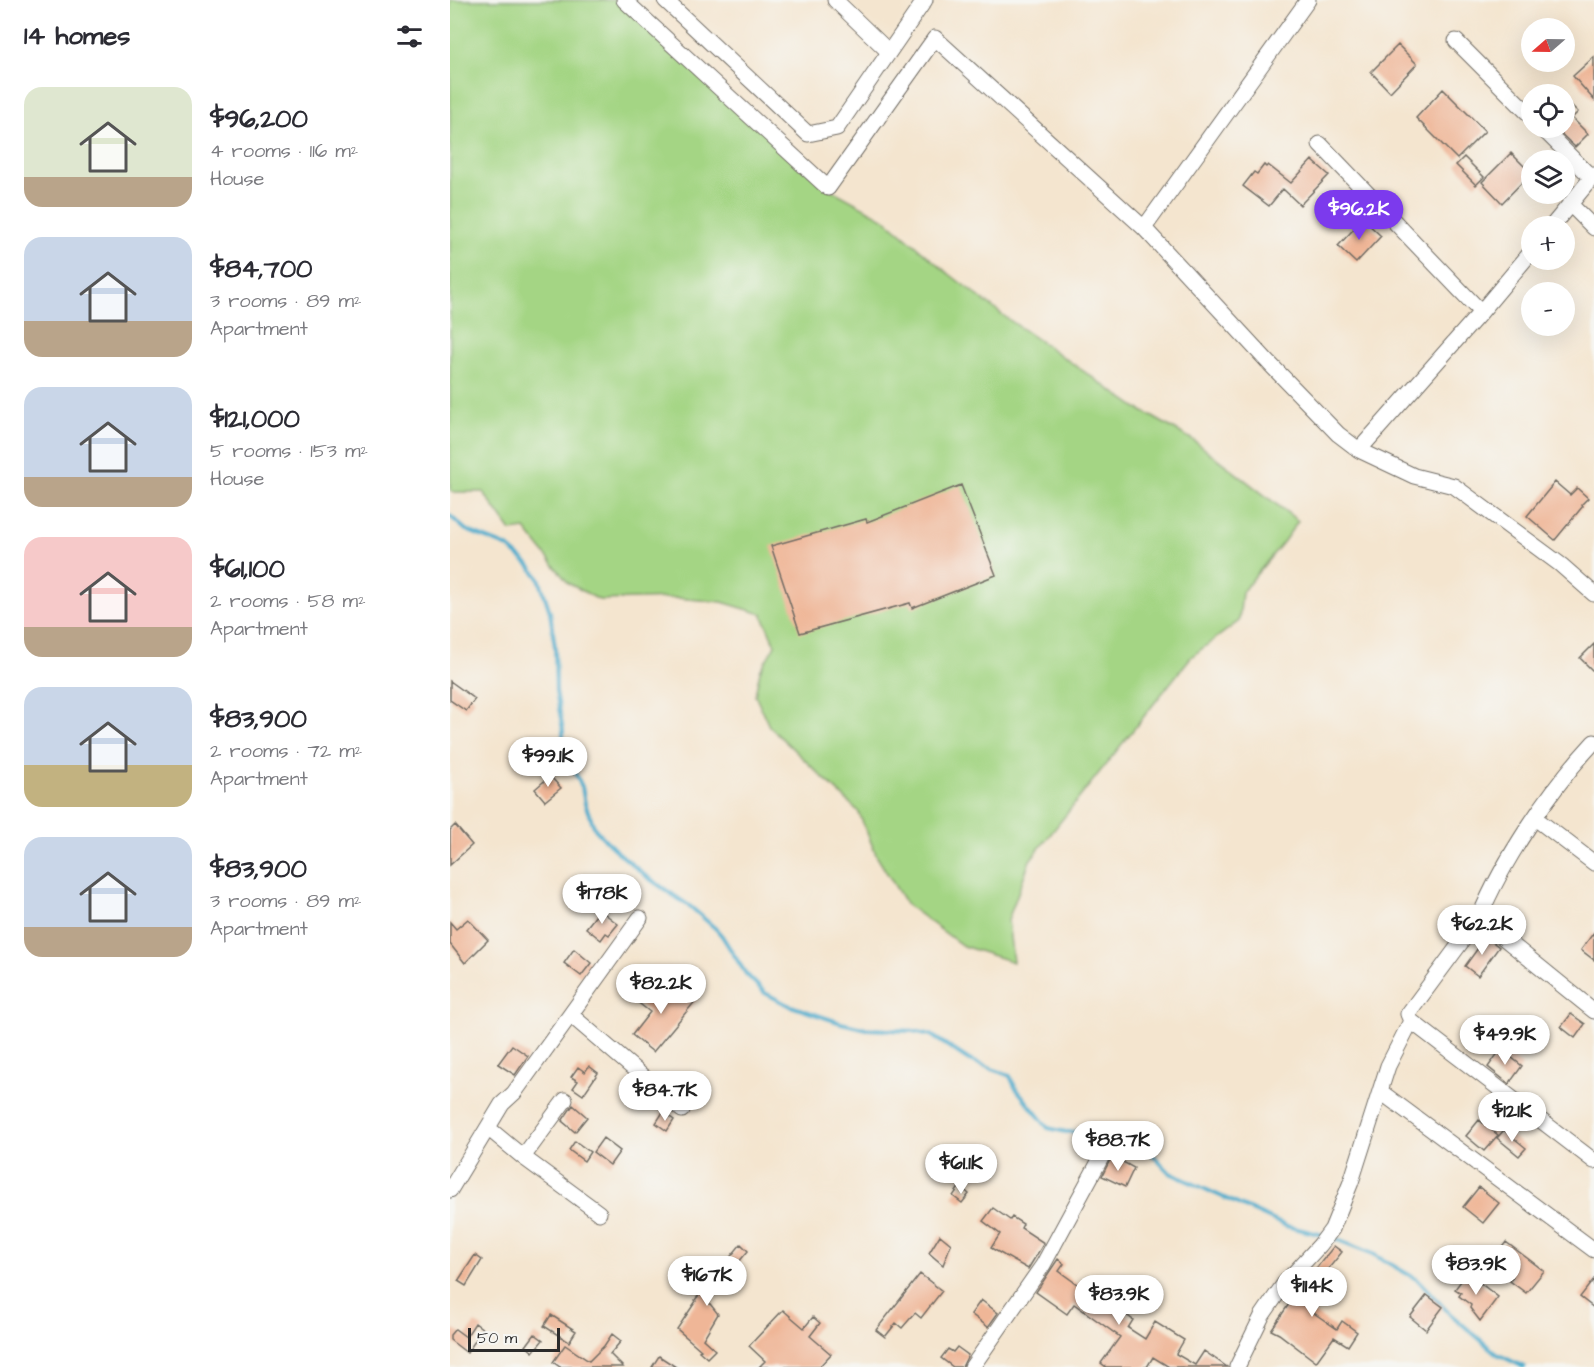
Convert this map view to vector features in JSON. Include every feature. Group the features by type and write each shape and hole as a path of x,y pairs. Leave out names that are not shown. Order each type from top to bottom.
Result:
{"street":[{"path":"624,0 828,188 935,38 1144,228 1277,372 1338,434 1359,450 1414,476 1454,486 1561,565 1594,594"},
{"path":"665,0 808,134 837,128 925,0"},
{"path":"835,0 889,52"},
{"path":"1144,228 1308,0"},
{"path":"1456,41 1521,106"},
{"path":"1553,138 1593,176 1575,198"},
{"path":"1320,144 1481,312"},
{"path":"1560,216 1570,204 1594,228"},
{"path":"1359,450 1521,264"},
{"path":"1594,742 1570,767 1535,818 1486,900 1479,918 1408,1014 1411,1021 1594,1161"},
{"path":"1535,818 1594,863"},
{"path":"450,1190 502,1104 514,1093 572,1016 640,918"},
{"path":"1479,918 1594,1011"},
{"path":"572,1016 682,1110"},
{"path":"1237,1367 1262,1316 1284,1284 1332,1229 1351,1182 1388,1066 1411,1021"},
{"path":"1381,1092 1594,1250"},
{"path":"523,1157 565,1100"},
{"path":"488,1128 598,1213"},
{"path":"972,1367 1043,1264 1102,1156"}],"green space":[{"path":"450,0 624,0 828,188 885,219 944,270 1008,319 1137,408 1193,440 1298,521 1242,592 1239,621 1191,657 1030,860 1008,920 1013,962 963,946 906,904 877,857 858,811 769,726 755,695 760,671 775,645 762,614 722,602 677,598 599,600 568,583 525,529 511,531 483,492 453,492 450,489"}],"building":[{"path":"1398,45 1417,64 1390,92 1371,72"},
{"path":"1594,57 1594,100 1573,76"},
{"path":"1443,89 1485,131 1457,159 1416,118"},
{"path":"1575,121 1588,134 1575,147 1566,138 1575,138"},
{"path":"1511,153 1521,163 1521,183 1502,203 1482,182"},
{"path":"1464,157 1484,177 1476,185 1456,165"},
{"path":"1312,160 1329,175 1300,205 1283,189 1269,206 1243,186 1254,172 1257,174 1264,165 1266,167 1268,165 1291,183"},
{"path":"1363,219 1381,236 1356,263 1338,246"},
{"path":"1555,482 1570,495 1577,488 1588,498 1555,540 1527,516"},
{"path":"961,485 996,575 912,608 910,603 800,633 771,546 866,519 867,522"},
{"path":"1594,644 1594,672 1580,658"},
{"path":"450,681 475,699 466,711 450,700"},
{"path":"550,776 561,788 545,801 535,789"},
{"path":"455,825 472,845 450,865 450,830"},
{"path":"600,910 618,924 609,935 606,933 601,940 586,928"},
{"path":"468,919 488,940 465,963 450,944 450,922 456,929"},
{"path":"1594,932 1594,960 1581,950"},
{"path":"1486,937 1499,947 1478,976 1465,966"},
{"path":"574,949 591,963 581,976 564,963"},
{"path":"648,983 671,1001 682,988 697,999 653,1052 632,1035 650,1012 635,1000"},
{"path":"1571,1014 1585,1024 1575,1038 1561,1027"},
{"path":"512,1045 528,1056 515,1075 498,1064"},
{"path":"1501,1049 1522,1066 1509,1084 1488,1067"},
{"path":"589,1066 598,1073 583,1095 573,1088 578,1081 571,1077 578,1067 585,1072"},
{"path":"573,1105 587,1117 575,1132 562,1121"},
{"path":"663,1112 674,1120 667,1131 656,1123"},
{"path":"1479,1120 1498,1135 1484,1151 1466,1136"},
{"path":"1504,1130 1526,1148 1519,1156 1497,1138"},
{"path":"603,1138 620,1151 610,1165 593,1152"},
{"path":"575,1141 590,1152 584,1161 569,1150"},
{"path":"1112,1156 1134,1168 1125,1187 1102,1176"},
{"path":"960,1186 969,1194 962,1203 953,1196"},
{"path":"1479,1187 1499,1203 1483,1223 1463,1207"},
{"path":"993,1208 1010,1220 1012,1217 1023,1224 1021,1228 1044,1243 1028,1269 991,1248 1000,1234 983,1221"},
{"path":"940,1235 951,1244 943,1265 929,1253"},
{"path":"1506,1242 1544,1271 1526,1293 1510,1281 1513,1277 1491,1262"},
{"path":"741,1244 748,1251 707,1300 718,1314 703,1339 715,1350 707,1358 677,1329 695,1300"},
{"path":"1334,1246 1342,1252 1303,1300 1314,1307 1311,1311 1337,1329 1342,1321 1357,1332 1348,1346 1334,1337 1316,1362 1271,1330 1298,1291"},
{"path":"475,1255 482,1260 466,1286 458,1281"},
{"path":"1058,1259 1064,1264 1059,1271 1092,1295 1097,1287 1119,1301 1115,1306 1133,1320 1128,1328 1145,1339 1155,1322 1184,1340 1176,1354 1195,1365 1204,1351 1227,1367 1169,1367 1153,1357 1147,1367 1106,1367 1101,1363 1120,1337 1074,1304 1067,1314 1036,1292"},
{"path":"1467,1273 1498,1297 1480,1321 1470,1308 1471,1305 1459,1296 1461,1293 1455,1289"},
{"path":"920,1274 942,1291 921,1318 915,1313 902,1328 896,1323 885,1337 876,1330"},
{"path":"1594,1279 1594,1308 1580,1297"},
{"path":"1427,1295 1443,1307 1426,1330 1410,1317"},
{"path":"981,1300 998,1313 988,1327 971,1314"},
{"path":"783,1310 804,1328 813,1317 820,1323 810,1336 831,1354 819,1367 759,1367 765,1361 749,1346"},
{"path":"551,1315 576,1331 569,1342 544,1326"},
{"path":"475,1323 483,1329 467,1353 450,1340 450,1335 455,1329 466,1337"},
{"path":"535,1334 543,1340 533,1352 526,1346"},
{"path":"612,1334 621,1341 610,1354 623,1367 560,1367 553,1362 565,1345 589,1361"},
{"path":"957,1347 968,1355 962,1367 953,1367 941,1358 948,1349 953,1352"},
{"path":"659,1356 676,1367 652,1367"}],"waterway":[{"path":"450,516 466,530 508,547 528,564 539,578 550,612 555,647 556,691 563,730 563,748 582,787 585,804 595,829 647,877 692,908 716,929 746,974 765,993 788,1005 841,1023 867,1029 913,1031 931,1035 969,1060 1010,1076 1015,1087 1048,1128 1066,1132 1112,1131 1130,1136 1145,1147 1170,1173 1286,1226 1323,1235"},
{"path":"1330,1237 1371,1253 1418,1280 1449,1313 1497,1354 1524,1367"}]}
